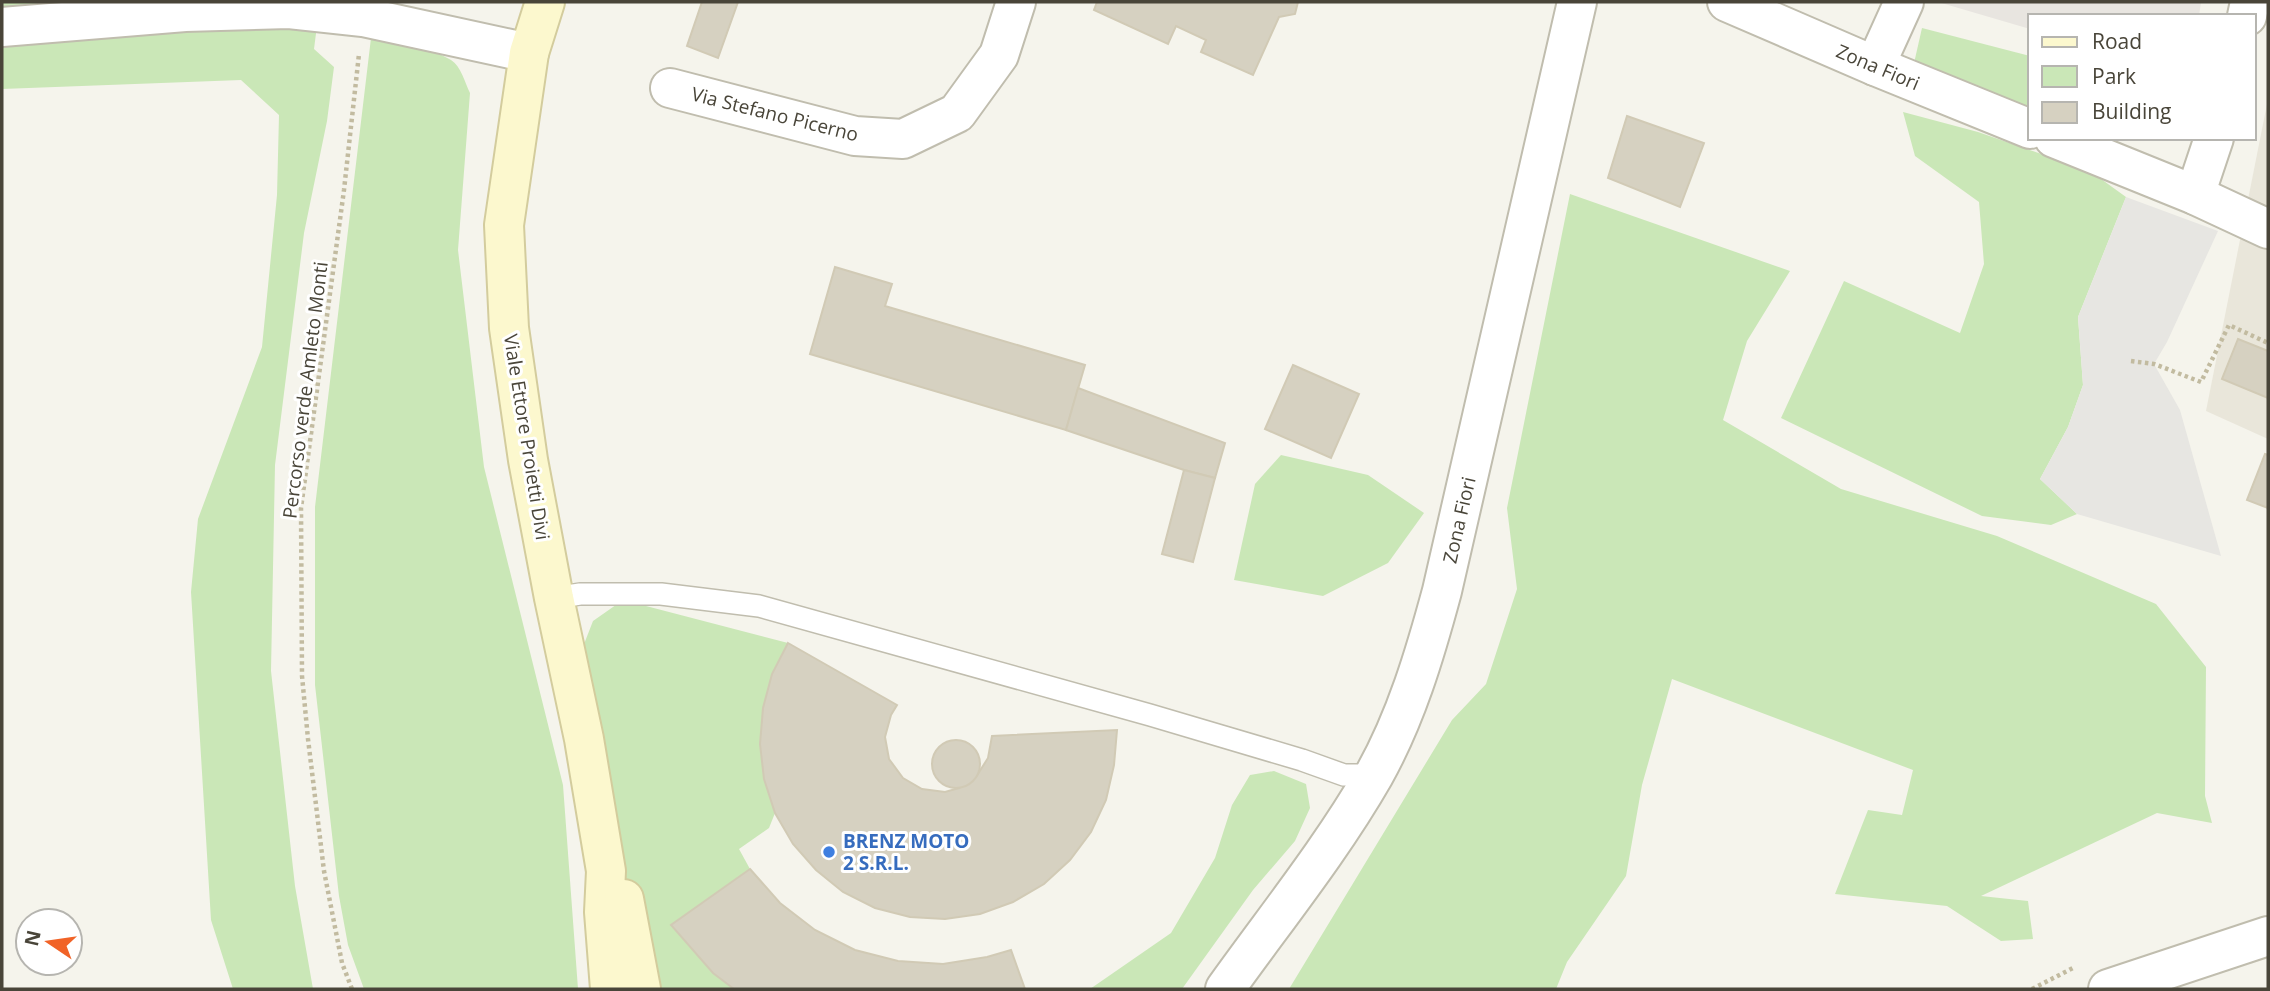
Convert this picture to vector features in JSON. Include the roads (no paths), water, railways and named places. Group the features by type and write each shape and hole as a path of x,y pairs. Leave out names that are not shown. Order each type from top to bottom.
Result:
{"main road":[{"name":"Viale Ettore Proietti Divi","path":"545,2 530,53 504,225 509,328 528,460 584,739 606,871 604,912 610,989"},
{"name":"Viale Ettore Proietti Divi","path":"606,871 626,902 641,989"}],"street":[{"name":"Via Stefano Picerno","path":"670,88 855,136 904,139 957,113 999,55 1016,2"},
{"name":"Zona Fiori","path":"1225,989 1332,840 1374,775 1403,714 1427,648 1577,2"},
{"name":"Zona Fiori","path":"1727,2 2028,128"},
{"path":"1875,66 1904,2"},
{"path":"2,27 185,12 276,9 363,17 530,53"},
{"path":"2059,140 2195,195 2268,229"},
{"path":"2195,195 2213,140"},
{"path":"2108,989 2268,936"}],"lane":[{"path":"554,598 580,594 661,594 759,606 1150,715 1344,775 1374,775"}],"place":[{"name":"BRENZ MOTO 2 S.R.L.","path":"829,852"}]}
